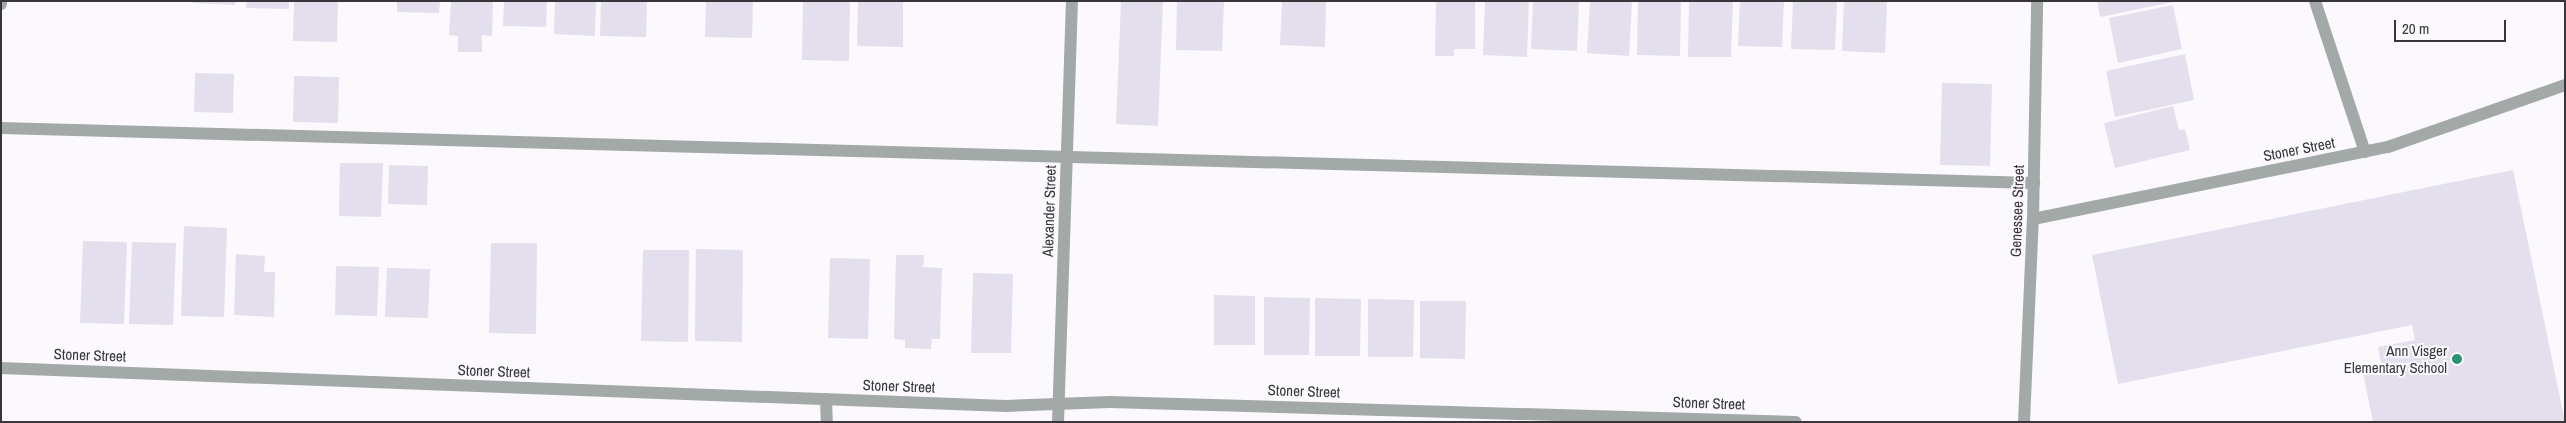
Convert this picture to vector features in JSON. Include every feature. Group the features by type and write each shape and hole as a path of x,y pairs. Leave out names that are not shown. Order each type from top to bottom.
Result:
{"street":[{"name":"Alexander Street","path":"1058,422 1072,1"},
{"name":"Genessee Street","path":"2024,422 2033,218 2037,1"},
{"path":"2315,1 2365,152"},
{"name":"Stoner Street","path":"2033,218 2388,148 2565,85"},
{"path":"1,128 2034,183"},
{"name":"Stoner Street","path":"1,368 1006,406 1110,402 1796,422"},
{"path":"826,400 827,422"}],"building":[{"path":"193,1 236,1 235,5 193,3"},
{"path":"247,1 289,1 289,9 246,8"},
{"path":"294,1 338,1 337,42 293,41"},
{"path":"397,1 440,1 439,13 397,12"},
{"path":"451,1 493,1 492,36 482,35 482,52 458,52 458,36 449,35"},
{"path":"504,1 547,1 546,27 503,26"},
{"path":"555,1 596,1 595,36 554,34"},
{"path":"601,1 647,1 646,37 600,36"},
{"path":"706,1 753,1 752,38 705,37"},
{"path":"803,1 850,1 849,61 802,60"},
{"path":"858,1 903,1 903,47 857,46"},
{"path":"1121,1 1163,1 1158,126 1116,124"},
{"path":"1177,1 1224,1 1222,51 1176,50"},
{"path":"1282,1 1326,1 1325,47 1280,45"},
{"path":"1436,1 1475,1 1475,49 1454,49 1454,56 1435,56"},
{"path":"1485,1 1529,1 1527,57 1483,55"},
{"path":"1533,1 1579,1 1577,51 1531,49"},
{"path":"1590,1 1632,1 1629,56 1587,53"},
{"path":"1638,1 1681,1 1680,56 1637,55"},
{"path":"1689,1 1733,1 1731,57 1688,57"},
{"path":"1740,1 1784,1 1782,47 1738,46"},
{"path":"1793,1 1837,1 1835,50 1791,49"},
{"path":"1844,1 1887,2 1885,53 1842,51"},
{"path":"2097,1 2173,1 2173,2 2100,17"},
{"path":"2173,5 2182,49 2118,63 2109,18"},
{"path":"2185,54 2194,100 2115,117 2106,71"},
{"path":"195,73 234,74 233,113 194,112"},
{"path":"294,76 339,77 338,123 293,122"},
{"path":"1942,83 1992,84 1990,166 1940,165"},
{"path":"2173,106 2179,130 2185,129 2190,150 2115,168 2104,123"},
{"path":"340,163 383,163 381,217 339,216"},
{"path":"389,165 428,166 427,205 388,204"},
{"path":"2513,170 2565,422 2373,422 2362,368 2381,364 2378,347 2415,340 2412,325 2118,384 2092,255"},
{"path":"184,226 227,228 224,317 181,316"},
{"path":"83,241 127,242 124,324 80,323"},
{"path":"132,242 176,243 173,325 129,324"},
{"path":"491,243 537,243 536,334 489,333"},
{"path":"696,249 743,250 742,342 695,341"},
{"path":"643,250 689,250 688,342 641,341"},
{"path":"236,254 265,256 264,272 275,272 274,317 234,315"},
{"path":"896,255 924,255 923,267 942,268 940,339 932,339 931,349 905,348 905,340 894,339"},
{"path":"830,258 870,259 868,339 828,338"},
{"path":"336,266 379,267 377,316 335,315"},
{"path":"387,268 430,269 428,318 385,317"},
{"path":"973,273 1013,274 1011,353 971,353"},
{"path":"1214,295 1255,296 1255,345 1214,345"},
{"path":"1264,297 1310,298 1309,355 1264,355"},
{"path":"1315,298 1361,299 1360,356 1315,356"},
{"path":"1368,299 1414,300 1413,357 1368,357"},
{"path":"1420,301 1466,301 1465,359 1420,358"}],"place":[{"name":"Ann Visger Elementary School","path":"2457,359"}]}
